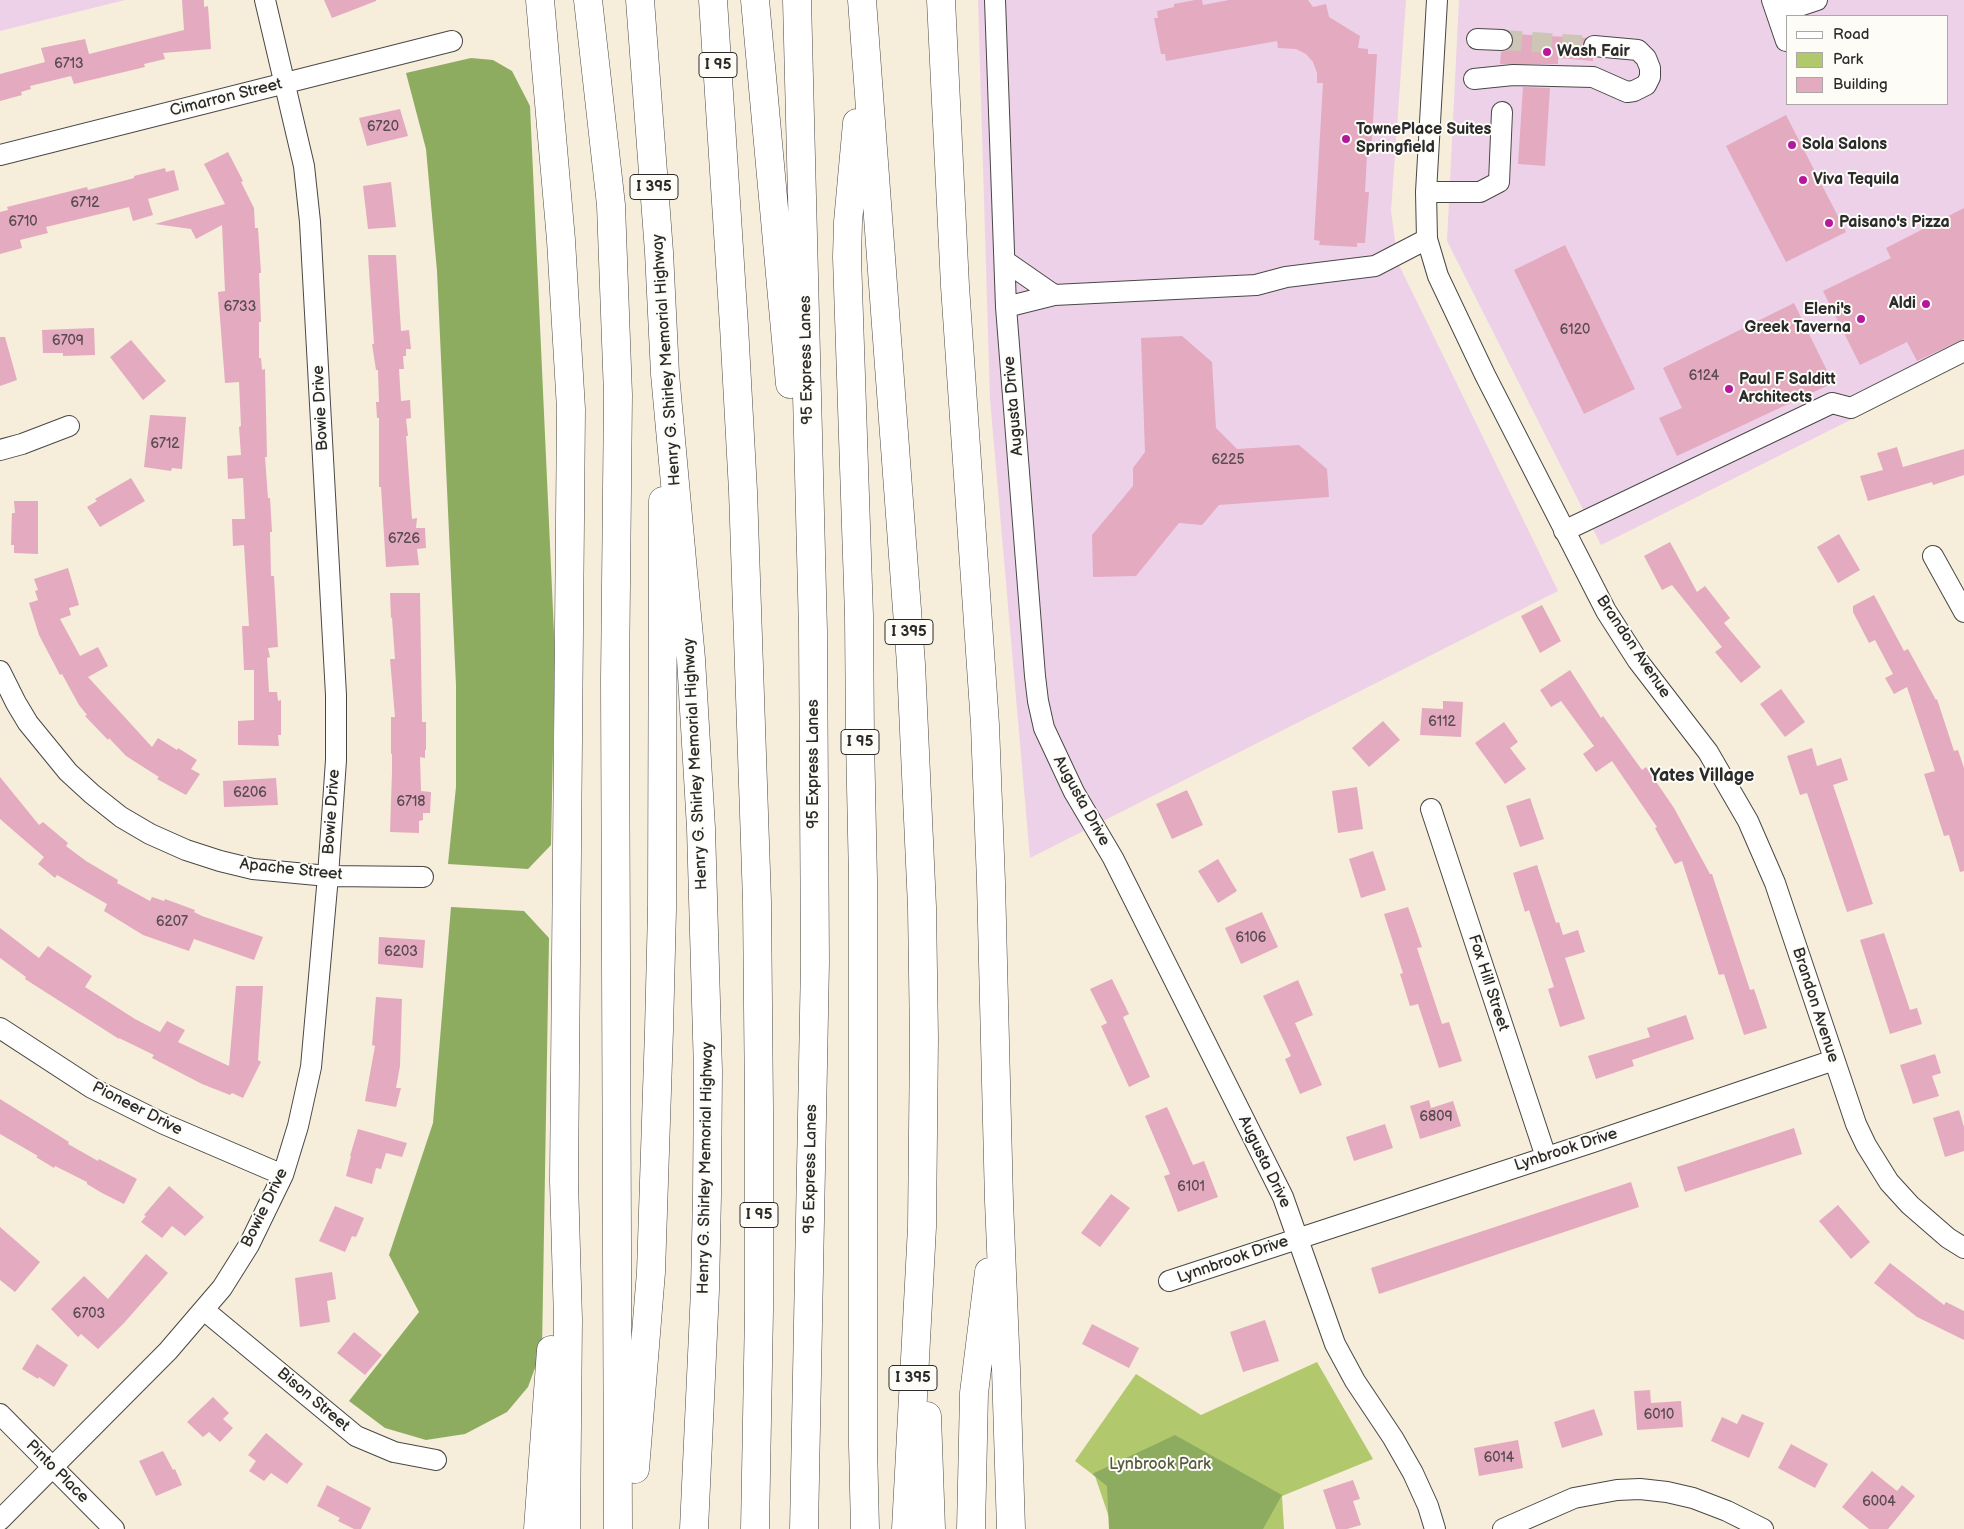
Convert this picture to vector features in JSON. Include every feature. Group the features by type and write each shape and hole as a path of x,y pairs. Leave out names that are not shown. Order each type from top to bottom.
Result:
{"highway":[{"path":"540,0 562,240 571,408 564,1181 568,1320 566,1529"},
{"path":"588,0 611,205 618,395 615,699 618,1529"},
{"name":"Henry G. Shirley Memorial Highway","path":"640,0 665,374 680,520 691,659 701,828 708,1070 707,1195 704,1320 694,1529"},
{"path":"699,0 722,129"},
{"name":"I 95","path":"713,0 743,500 756,901 759,1262 755,1529"},
{"path":"755,0 813,631"},
{"name":"95 Express Lanes","path":"797,0 813,631 815,962 804,1529"},
{"name":"I 95","path":"862,0 864,39 848,222 847,257 859,616 863,880 863,1445 865,1529"},
{"path":"941,0 955,286 985,725 1011,1529"},
{"name":"I 395","path":"864,39 918,775 924,1038 922,1227 906,1529"},
{"path":"629,1529 651,1272 658,1059 662,909 662,547 665,374"},
{"path":"538,1529 564,1181"},
{"path":"971,1529 976,1374 999,1201"},
{"path":"922,1227 931,1529"},
{"path":"1006,1369 1024,1529"}],"street":[{"name":"Bowie Drive","path":"0,1520 168,1352 222,1288 249,1244 283,1175 298,1126 311,1067 336,760 336,695 312,243 304,166 265,0"},
{"name":"Augusta Drive","path":"995,0 1006,307 1038,702 1044,728 1074,792 1113,858 1283,1196 1335,1344 1355,1382 1393,1438 1413,1473 1428,1506 1434,1529"},
{"name":"Brandon Avenue","path":"1437,0 1426,192 1427,240 1438,276 1564,531 1612,619 1638,661 1708,752 1748,821 1775,883 1856,1124 1878,1165 1910,1205 1948,1238 1964,1248"},
{"path":"1772,0 1786,41"},
{"path":"1778,0 1793,8 1817,0"},
{"path":"1477,39 1502,40"},
{"name":"Cimarron Street","path":"0,155 452,41"},
{"path":"1474,79 1520,74 1593,77 1627,92 1646,85 1650,77 1650,68 1646,58 1638,50 1594,46"},
{"path":"1426,192 1480,192 1499,182 1502,112"},
{"path":"1006,307 1054,295 1256,284 1286,277 1375,266 1427,240"},
{"path":"1004,261 1054,295"},
{"path":"1564,531 1832,403 1851,408 1964,352"},
{"path":"0,450 22,444 69,426"},
{"path":"1933,556 1964,612"},
{"name":"Apache Street","path":"0,671 16,703 48,750 92,794 121,817 150,834 220,862 268,871 328,876 423,877"},
{"name":"Fox Hill Street","path":"1430,809 1546,1157"},
{"name":"Pioneer Drive","path":"0,1028 92,1088 164,1124 283,1175"},
{"name":"Lynbrook Drive","path":"1298,1238 1834,1060"},
{"name":"Lynnbrook Drive","path":"1169,1281 1298,1238"},
{"name":"Bison Street","path":"204,1310 356,1436 394,1452 436,1460"},
{"name":"Pinto Place","path":"0,1414 114,1529"},
{"path":"1503,1529 1574,1498 1617,1490 1640,1489 1667,1492 1693,1498 1727,1511 1763,1529"}],"shaded area":[{"path":"0,0 125,0 0,31"},
{"path":"978,0 1406,0 1391,211 1398,263 1558,591 1030,858 990,399"},
{"path":"1459,0 1964,0 1964,363 1601,545 1447,241"}],"green space":[{"path":"471,58 493,60 512,71 530,106 555,655 551,845 528,869 448,864 456,787 456,685 437,271 426,149 406,73"},
{"path":"451,907 524,911 549,938 542,1349 528,1387 507,1412 465,1434 426,1440 385,1428 349,1401 419,1312 389,1255 433,1123"},
{"name":"Lynbrook Park","path":"1317,1362 1373,1459 1282,1496 1284,1529 1113,1529 1094,1473 1092,1474 1075,1461 1136,1374 1201,1415"},
{"path":"1175,1435 1282,1495 1263,1529 1109,1529 1107,1486 1092,1474"}],"building":[{"path":"182,0 204,0 204,7 208,6 211,49 163,53 165,59 144,64 145,67 74,84 71,76 30,86 31,89 21,92 22,95 0,101 0,74 45,62 41,48 85,39 89,54 184,30"},
{"path":"324,0 376,0 376,1 332,18"},
{"name":"TownePlace Suites Springfield","path":"1202,0 1203,5 1229,0 1308,0 1313,7 1326,4 1329,17 1360,36 1358,48 1368,49 1368,54 1377,54 1371,155 1367,155 1365,192 1369,192 1365,243 1357,243 1357,247 1319,245 1320,241 1314,240 1323,83 1317,83 1317,73 1313,62 1306,54 1296,49 1278,48 1277,41 1166,61 1165,54 1161,54 1154,18 1158,18 1157,11 1174,7 1174,4"},
{"name":"Wash Fair","path":"1512,34 1586,38 1582,44 1583,51 1593,58 1593,61 1558,58 1558,64 1500,64 1501,52 1508,50 1512,46 1514,40"},
{"path":"1523,87 1550,88 1545,166 1518,164"},
{"path":"400,109 408,136 367,146 359,118"},
{"path":"1786,115 1846,232 1786,262 1726,146"},
{"path":"228,152 254,208 255,228 258,228 261,273 259,273 261,322 259,322 259,358 261,358 262,370 265,369 267,457 265,457 268,498 270,498 272,532 270,532 271,576 274,576 278,647 268,648 270,657 267,658 269,692 277,692 278,701 281,700 281,735 278,735 279,746 238,745 238,721 254,720 254,670 244,670 242,626 249,626 244,545 233,546 232,519 245,519 243,478 228,479 227,456 241,455 239,427 241,426 239,382 225,383 218,292 225,291 222,225 196,239 191,229 155,224 225,204 204,164"},
{"path":"165,168 166,172 174,170 179,190 148,199 153,215 133,221 129,207 46,227 48,233 20,240 22,248 0,254 0,212 8,210 7,207 87,187 88,190"},
{"path":"391,182 396,227 368,229 363,186"},
{"name":"Aldi","path":"1964,208 1964,339 1917,361 1907,342 1860,365 1823,291 1891,258 1886,248"},
{"path":"1565,245 1635,389 1584,414 1514,270"},
{"path":"368,255 396,255 401,331 409,330 411,349 406,349 406,356 403,356 404,369 399,369 401,401 410,400 411,418 406,419 408,436 406,436 412,519 417,518 416,528 425,528 426,548 417,549 419,565 386,567 381,487 379,487 379,418 377,418 376,402 379,402 378,370 376,370 372,344 374,344"},
{"path":"1794,303 1833,383 1677,456 1659,418 1682,408 1663,368"},
{"path":"94,328 95,355 63,356 63,353 43,353 42,330"},
{"path":"1182,336 1212,362 1216,428 1237,449 1299,445 1327,469 1329,497 1219,505 1202,525 1179,523 1136,576 1093,577 1092,535 1133,486 1133,468 1145,452 1141,338"},
{"path":"0,337 5,337 17,380 0,386"},
{"path":"131,340 166,381 143,400 110,357"},
{"path":"150,415 186,417 182,469 172,468 171,471 144,467"},
{"path":"1897,447 1903,467 1964,449 1964,475 1933,485 1932,482 1868,501 1860,476 1883,470 1877,453"},
{"path":"131,478 145,501 100,527 87,507 97,501 95,499"},
{"path":"14,501 38,501 38,554 14,553 14,545 11,545 12,513 15,513"},
{"path":"1839,534 1860,570 1838,583 1817,547"},
{"path":"1670,542 1697,592 1705,586 1730,618 1724,623 1761,667 1741,683 1715,652 1722,647 1672,585 1662,590 1644,556"},
{"path":"68,568 79,605 69,608 71,615 60,619 80,656 98,647 108,666 88,677 152,747 158,738 197,760 191,769 200,774 186,795 157,779 159,777 126,756 85,716 87,715 79,705 62,674 60,675 39,635 29,603 38,600 35,591 38,590 34,579"},
{"path":"390,593 420,593 422,722 426,722 425,758 420,757 421,791 431,792 430,813 423,813 423,820 419,821 419,833 390,832 391,717 395,717 390,659 395,659"},
{"path":"1874,595 1904,651 1908,649 1937,699 1954,751 1958,750 1964,768 1964,871 1960,872 1949,835 1944,836 1924,774 1935,771 1907,687 1894,694 1885,678 1893,674 1875,640 1869,643 1853,612 1853,606"},
{"path":"1542,605 1561,641 1540,653 1521,616"},
{"path":"1570,670 1601,718 1603,716 1642,770 1646,767 1674,808 1710,874 1712,874 1750,990 1754,989 1767,1028 1744,1035 1724,974 1719,975 1682,861 1675,864 1655,828 1657,827 1612,761 1596,772 1583,754 1594,746 1561,701 1551,707 1540,690"},
{"path":"1781,689 1805,722 1785,737 1760,704"},
{"path":"1443,701 1463,702 1461,737 1420,735 1422,708 1443,709"},
{"path":"1383,721 1400,740 1369,767 1352,748"},
{"path":"1504,722 1518,742 1510,748 1526,769 1505,784 1475,743"},
{"path":"1812,748 1817,766 1841,758 1848,780 1833,785 1873,904 1847,912 1807,793 1800,795 1787,756"},
{"path":"0,777 39,825 43,822 68,843 66,846 86,861 118,880 117,883 150,901 152,897 164,901 165,899 195,910 194,912 202,916 263,937 254,960 194,939 189,951 143,935 104,911 107,904 57,875 55,878 38,864 44,857 0,819"},
{"path":"276,778 278,805 224,807 223,781"},
{"path":"1357,787 1363,829 1338,833 1332,791"},
{"path":"1187,790 1203,825 1172,839 1156,804"},
{"path":"1530,798 1544,839 1520,847 1506,806"},
{"path":"1373,851 1386,890 1361,898 1349,859"},
{"path":"1218,859 1237,891 1218,903 1198,871"},
{"path":"1537,865 1556,923 1559,922 1563,935 1578,930 1585,952 1565,958 1585,1019 1560,1027 1548,989 1554,987 1529,910 1525,912 1513,873"},
{"path":"1408,907 1422,947 1417,948 1442,1024 1449,1022 1462,1061 1439,1068 1418,1004 1410,1006 1400,974 1403,973 1384,914"},
{"path":"1262,912 1278,947 1241,964 1225,928"},
{"path":"0,928 39,958 48,946 92,976 85,987 135,1019 160,1032 167,1021 185,1030 178,1042 229,1066 236,986 263,986 258,1060 261,1062 243,1098 202,1084 152,1058 154,1055 119,1039 25,979 26,977 0,958"},
{"path":"1884,933 1910,1010 1917,1008 1922,1024 1890,1034 1860,940"},
{"path":"379,937 425,940 423,968 378,964"},
{"path":"1112,979 1129,1014 1123,1017 1150,1077 1129,1087 1101,1026 1107,1023 1090,989"},
{"path":"1298,980 1313,1015 1295,1023 1322,1085 1300,1094 1285,1059 1291,1056 1263,996"},
{"path":"376,997 402,999 400,1066 396,1088 401,1088 396,1107 365,1101 375,1046 372,1045"},
{"path":"1686,1015 1694,1039 1632,1060 1634,1066 1596,1079 1588,1056 1650,1037 1647,1028"},
{"path":"1935,1054 1941,1073 1932,1076 1939,1096 1913,1104 1900,1065"},
{"path":"0,1099 69,1142 68,1144 98,1161 99,1159 137,1179 124,1204 102,1193 87,1184 87,1182 55,1166 54,1168 36,1157 38,1156 0,1134"},
{"path":"1429,1100 1431,1108 1453,1101 1461,1126 1420,1139 1410,1106"},
{"path":"1167,1107 1193,1165 1204,1161 1218,1197 1178,1212 1164,1176 1170,1174 1145,1116"},
{"path":"1959,1110 1964,1127 1964,1151 1945,1157 1933,1118"},
{"path":"1385,1124 1393,1148 1354,1161 1346,1137"},
{"path":"1794,1128 1802,1154 1685,1192 1677,1167"},
{"path":"358,1129 407,1143 402,1157 386,1153 381,1169 376,1168 372,1184 346,1176"},
{"path":"1631,1182 1639,1207 1379,1294 1371,1268"},
{"path":"169,1186 204,1217 185,1236 172,1226 162,1238 141,1222 146,1216 144,1215"},
{"path":"1111,1194 1130,1208 1100,1247 1081,1233"},
{"path":"1838,1205 1870,1242 1851,1259 1819,1221"},
{"path":"335,1206 364,1218 356,1237 352,1236 345,1252 319,1241"},
{"path":"0,1227 40,1262 15,1292 0,1280"},
{"path":"146,1254 168,1273 124,1323 98,1349 81,1334 78,1337 51,1309 84,1276 108,1299"},
{"path":"1890,1263 1944,1305 1946,1302 1964,1311 1964,1340 1917,1317 1874,1283"},
{"path":"332,1272 336,1299 327,1301 330,1322 300,1327 295,1278"},
{"path":"1265,1320 1279,1361 1243,1372 1230,1332"},
{"path":"1092,1324 1139,1348 1129,1368 1082,1344"},
{"path":"354,1332 382,1355 365,1375 337,1353"},
{"path":"37,1344 68,1365 54,1387 22,1369"},
{"path":"1650,1390 1651,1403 1681,1401 1683,1427 1637,1430 1634,1391"},
{"path":"213,1397 229,1413 223,1419 233,1428 220,1442 209,1432 203,1437 187,1422"},
{"path":"1594,1409 1603,1435 1562,1448 1554,1422"},
{"path":"1742,1414 1764,1423 1749,1458 1711,1441 1722,1417 1737,1424"},
{"path":"266,1433 303,1464 287,1484 271,1473 264,1481 249,1471 256,1461 248,1455"},
{"path":"1518,1440 1523,1468 1479,1476 1474,1448"},
{"path":"1791,1444 1828,1464 1815,1488 1778,1468"},
{"path":"163,1451 173,1470 175,1469 182,1485 156,1496 139,1461"},
{"path":"1872,1471 1897,1491 1902,1485 1915,1496 1888,1529 1869,1529 1842,1507"},
{"path":"1353,1480 1360,1499 1353,1501 1361,1525 1347,1529 1336,1529 1323,1490"},
{"path":"327,1485 371,1508 361,1529 354,1529 338,1521 340,1518 317,1506"}],"tunnel":[{"path":"1502,40 1594,46"}],"place":[{"name":"Wash Fair","path":"1547,52"},
{"name":"TownePlace Suites Springfield","path":"1346,139"},
{"name":"Sola Salons","path":"1792,145"},
{"name":"Viva Tequila","path":"1803,180"},
{"name":"Paisano's Pizza","path":"1829,223"},
{"name":"Aldi","path":"1926,304"},
{"name":"Eleni's Greek Taverna","path":"1861,319"},
{"name":"Paul F Salditt Architects","path":"1729,389"}],"district":[{"name":"Yates Village","path":"1702,776"}]}
